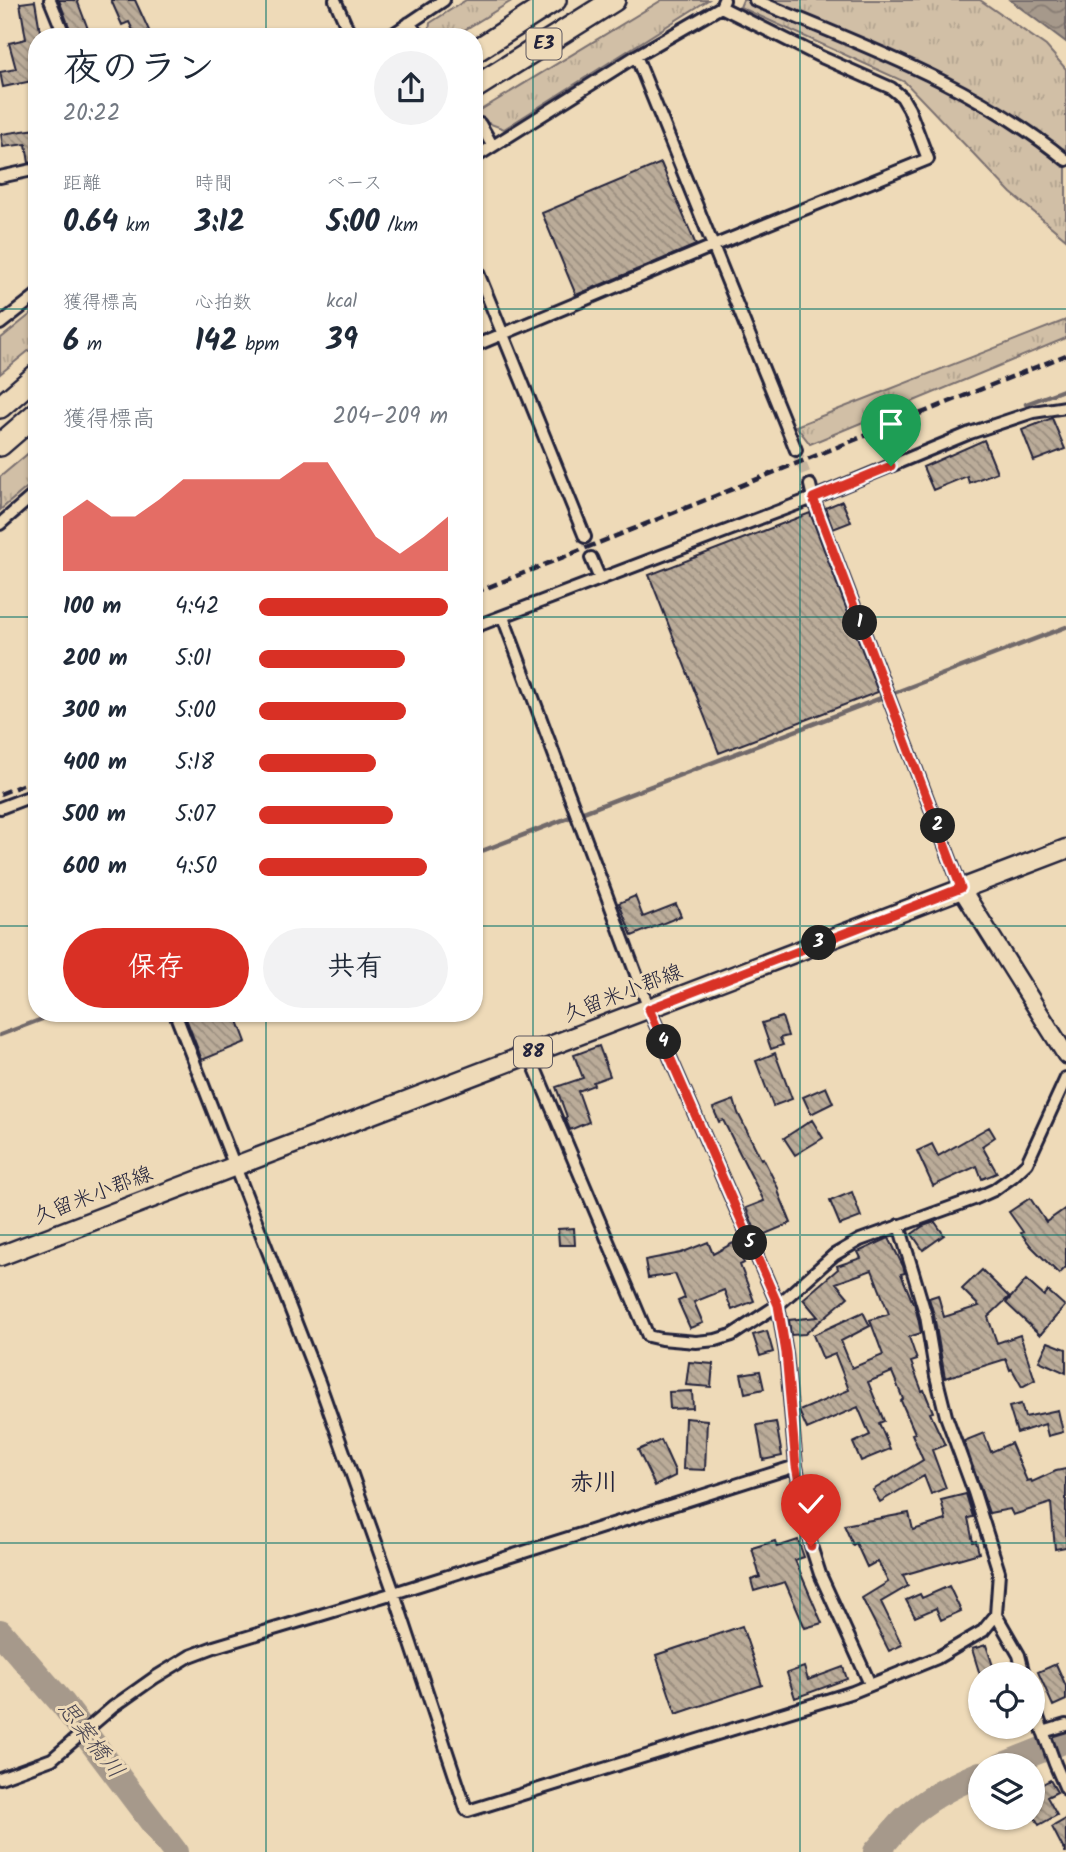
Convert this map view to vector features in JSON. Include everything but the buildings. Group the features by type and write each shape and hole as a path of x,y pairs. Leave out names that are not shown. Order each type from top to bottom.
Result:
{"highway":[{"name":"E3","path":"483,46 555,0"},
{"name":"E3","path":"483,82 614,0"},
{"path":"0,407 28,383"},
{"path":"0,445 28,421"}],"main road":[{"name":"久留米小郡線","path":"0,1256 1066,849"}],"street":[{"path":"50,0 61,28"},
{"path":"335,0 347,28"},
{"path":"402,28 444,0"},
{"path":"755,0 940,79 999,112 1066,160"},
{"path":"483,152 722,4 819,56 891,88 902,97 909,109 928,159 483,342"},
{"path":"409,23 413,28"},
{"path":"636,56 796,450"},
{"path":"483,129 492,145"},
{"path":"0,177 28,171"},
{"path":"483,284 585,537"},
{"path":"0,324 28,302"},
{"path":"483,624 813,498 970,433 1033,412 1066,407"},
{"path":"810,485 961,888 1066,1055"},
{"path":"0,524 28,500"},
{"path":"591,558 600,579"},
{"path":"503,617 649,1009 778,1305 786,1353 796,1466 811,1546 820,1574 870,1684"},
{"path":"0,808 28,797"},
{"path":"178,1022 319,1382 468,1811 853,1692 937,1658 983,1631 996,1615"},
{"path":"529,1054 648,1336 696,1342 732,1335 778,1305 834,1255 860,1240 974,1199 1012,1178 1027,1163 1066,1078"},
{"path":"899,1225 926,1316 946,1416 999,1572 996,1615 1020,1662"},
{"path":"0,1778 52,1759 113,1707 190,1656 796,1466"},
{"path":"1066,1725 1045,1736 1066,1789"}],"green space":[{"path":"466,0 513,0 468,28 429,28 430,23"},
{"path":"662,0 708,0 504,129 483,121 483,109"},
{"path":"743,0 980,0 1046,46 1066,69 1066,239 1011,193 905,82 740,7"},
{"path":"28,316 28,351 0,374 0,339"},
{"path":"1066,320 1066,338 810,444 796,426"},
{"path":"28,454 28,487 0,510 0,477"}],"water":[{"path":"1010,0 1066,0 1066,42"}],"waterway":[{"path":"1026,404 1066,389"},
{"path":"483,851 1066,627"},
{"path":"0,1035 34,1022"},
{"name":"思案橋川","path":"0,1632 63,1704 175,1852"},
{"path":"1034,1753 1066,1740"},
{"path":"876,1852 905,1819 922,1805 968,1780"}],"tunnel":[{"path":"796,450 810,485"},
{"path":"585,537 591,558"}],"railway":[{"path":"483,589 1066,355"},
{"path":"0,794 28,783"}],"district":[{"name":"赤川","path":"594,1483"}],"route":[{"path":"811,1546 796,1466 786,1353 778,1305 649,1009 961,888 813,498 891,466"}]}
